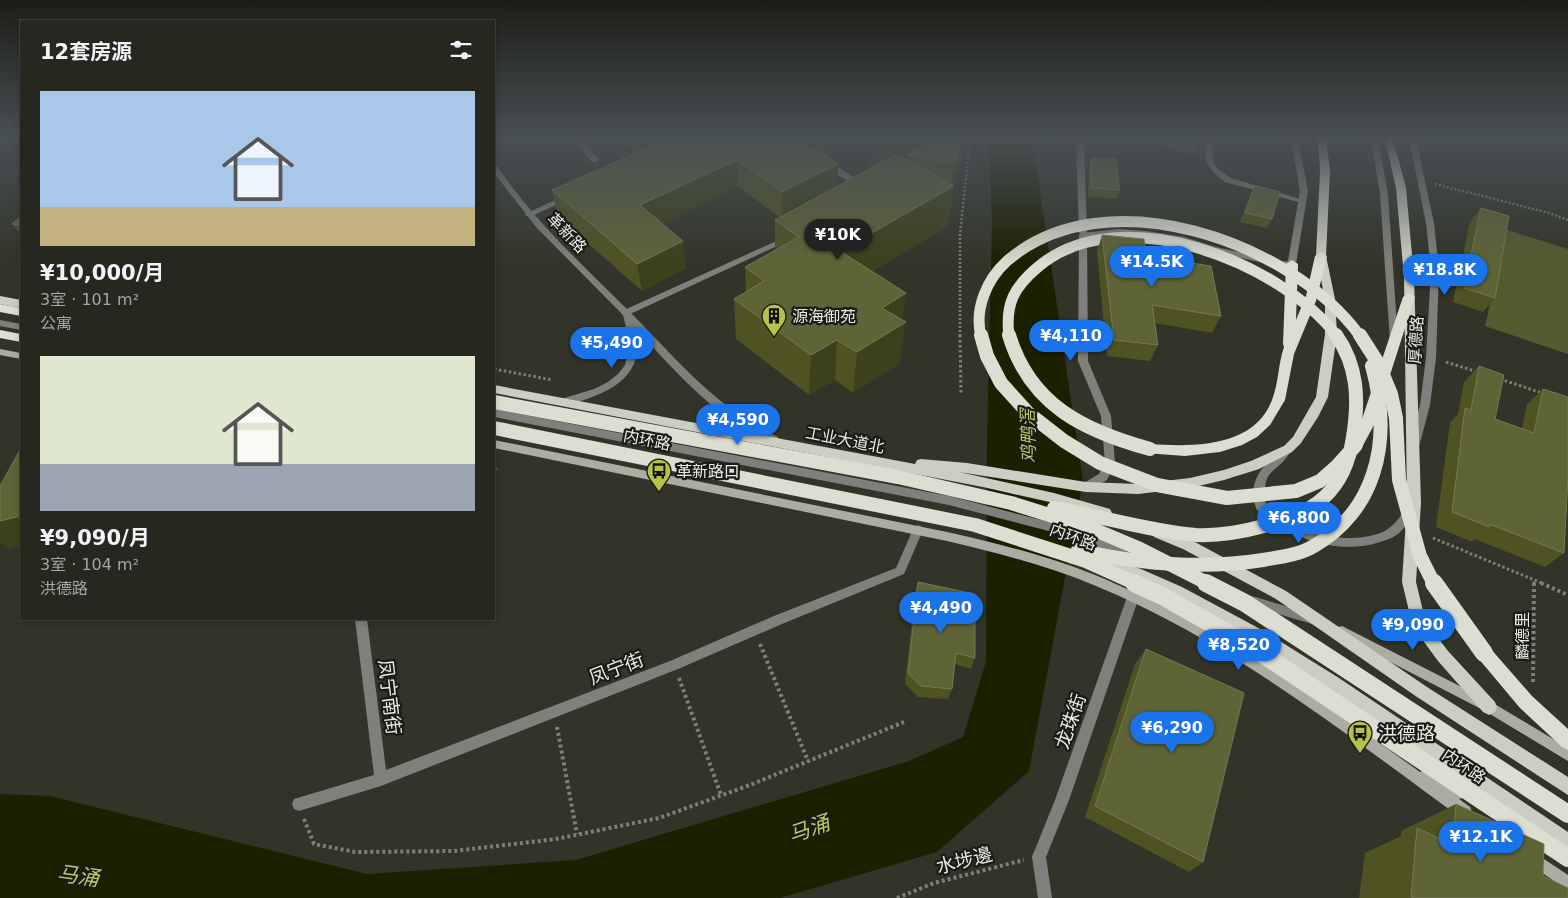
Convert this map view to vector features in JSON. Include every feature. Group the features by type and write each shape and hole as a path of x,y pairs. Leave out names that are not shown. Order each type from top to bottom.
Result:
{"highway":[{"path":"1409,297 1394,344 1367,426 1356,445 1333,471 1312,486 1278,494 1229,498 1174,490 1122,475 1071,447 1027,413 1003,387 982,344 978,315 981,301 994,275 1014,254 1042,238 1073,228 1112,223 1176,227 1212,237 1261,256 1303,279 1323,295 1351,325 1367,347 1388,386 1395,409 1398,476 1420,556 1441,595 1484,654 1526,702 1568,741"},
{"path":"981,489 1058,508 1170,531 1210,535 1240,533 1295,516 1326,499 1343,474 1353,437 1358,385 1342,342 1302,299 1274,281 1245,265 1202,248 1165,240 1128,238 1091,242 1058,252 1032,270 1013,292 1006,320 1008,335 1014,353 1032,383 1065,414 1093,430 1150,449 1206,451 1250,435 1263,425 1276,405 1288,354 1310,300 1321,256"},
{"path":"1288,354 1292,264"},
{"path":"0,307 20,314"},
{"path":"0,313 20,314"},
{"path":"0,335 20,339"},
{"path":"975,524 1101,556 1157,564 1216,566 1278,557 1314,546 1340,528 1356,510 1374,476 1380,438 1380,399 1367,347"},
{"name":"内环路","path":"495,402 898,477 981,489 1114,537 1164,560 1238,599 1568,814"},
{"name":"内环路","path":"495,430 975,524 1086,561 1140,585 1214,624 1291,671 1568,858"}],"main road":[{"path":"981,489 1086,487 1138,489 1224,475 1255,465 1288,449 1297,440 1314,414 1322,397 1331,334 1330,299 1321,256 1325,181"},
{"path":"1399,181 1407,252 1413,453 1414,503 1409,582 1416,610 1424,630 1443,656 1489,707"},
{"path":"0,300 20,304"},
{"path":"0,307 20,304"},
{"path":"0,352 20,356"},
{"name":"工业大道北","path":"495,389 859,460 981,489"},
{"path":"495,444 918,530 970,542 1080,574 1178,619 1245,659 1477,821"},
{"path":"981,489 1090,508 1188,545 1281,595 1323,622 1422,692 1568,786"},
{"path":"975,524 1083,555 1141,575 1178,592 1281,649 1568,843"},
{"path":"1323,622 1433,676 1489,707 1568,755"},
{"path":"1400,766 1568,843"},
{"path":"1522,852 1568,883"}],"street":[{"name":"革新路","path":"503,181 529,214 695,385 724,412 752,431 785,445"},
{"path":"853,181 855,182 855,197"},
{"path":"1081,181 1083,362 1106,416 1110,462 1103,477 1086,487"},
{"path":"1234,181 1302,201"},
{"path":"1083,234 1120,231 1146,233 1184,239 1243,256 1292,264 1304,191 1302,181"},
{"name":"厚德路","path":"1382,181 1394,344"},
{"name":"厚德路","path":"1413,453 1425,405 1431,358 1435,270 1430,223 1421,181"},
{"path":"529,214 575,194"},
{"path":"552,423 564,402 597,393 610,387 623,376 632,358 634,341 625,313 791,236"},
{"path":"0,323 20,327"},
{"path":"495,413 862,483 981,489 1089,538 1217,590 1323,622"},
{"path":"1288,449 1261,475 1258,487 1261,507 1279,520 1300,531 1328,540 1345,542 1368,541 1389,534 1400,526 1414,503"},
{"name":"凤宁街","path":"299,804 382,779 674,665 754,630 900,571 918,530"},
{"name":"龙珠街","path":"1039,857 1062,800 1133,597"},
{"name":"凤宁南街","path":"361,620 382,779"},
{"path":"1039,857 1046,898"}],"path":[{"path":"961,395 959,286 965,181"},
{"path":"1430,183 1549,213 1568,220"},
{"path":"1440,360 1483,374"},
{"path":"495,369 553,380"},
{"path":"1492,376 1551,396"},
{"path":"495,469 499,470"},
{"path":"1430,537 1568,594"},
{"name":"麟德里","path":"1532,685 1534,672 1534,580"},
{"path":"754,630 808,761"},
{"path":"674,665 721,795"},
{"path":"554,711 577,834"},
{"path":"299,804 314,844 355,852 454,851 556,839 659,818 904,722"},
{"name":"水埗邊","path":"897,898 934,882 1039,857"}],"shaded area":[{"path":"1507,230 1568,249 1568,354 1485,326"}],"water":[{"path":"990,181 1038,181 1083,481 1029,771 937,852 780,898 0,898 0,794 50,796 367,874 576,860 909,761 963,737 986,662 987,441 992,225"}],"building":[{"path":"573,181 692,181 640,205 683,241 637,264 552,190"},
{"path":"766,181 804,181 782,192"},
{"path":"847,181 945,181 954,186 840,251 906,293 882,308 906,322 857,352 837,340 811,355 734,299 764,281 745,267 799,237 775,220"},
{"path":"1091,181 1119,181 1120,190 1091,188"},
{"path":"1255,186 1280,192 1272,219 1245,213"},
{"path":"1481,208 1509,216 1495,298 1464,288"},
{"path":"20,218 20,225 12,224"},
{"path":"1102,235 1144,239 1146,256 1211,266 1221,316 1152,305 1158,345 1114,340"},
{"path":"1479,366 1504,375 1495,419 1534,433 1543,389 1568,397 1568,477 1564,553 1452,512 1465,408 1471,410"},
{"path":"20,450 20,516 0,521 0,486"},
{"path":"918,582 975,594 975,658 956,653 952,689 921,686 908,673"},
{"path":"1146,649 1244,693 1203,862 1095,806"},
{"path":"1456,804 1544,844 1543,876 1568,888 1568,898 1411,897 1417,828 1453,845"}],"place":[{"name":"源海御苑","path":"774,337"},
{"name":"革新路口","path":"659,492"},
{"name":"洪德路","path":"1360,754"}],"water label":[{"name":"鸡鸭滘","path":"1028,436"},
{"name":"马涌","path":"809,829"},
{"name":"马涌","path":"78,876"}]}
